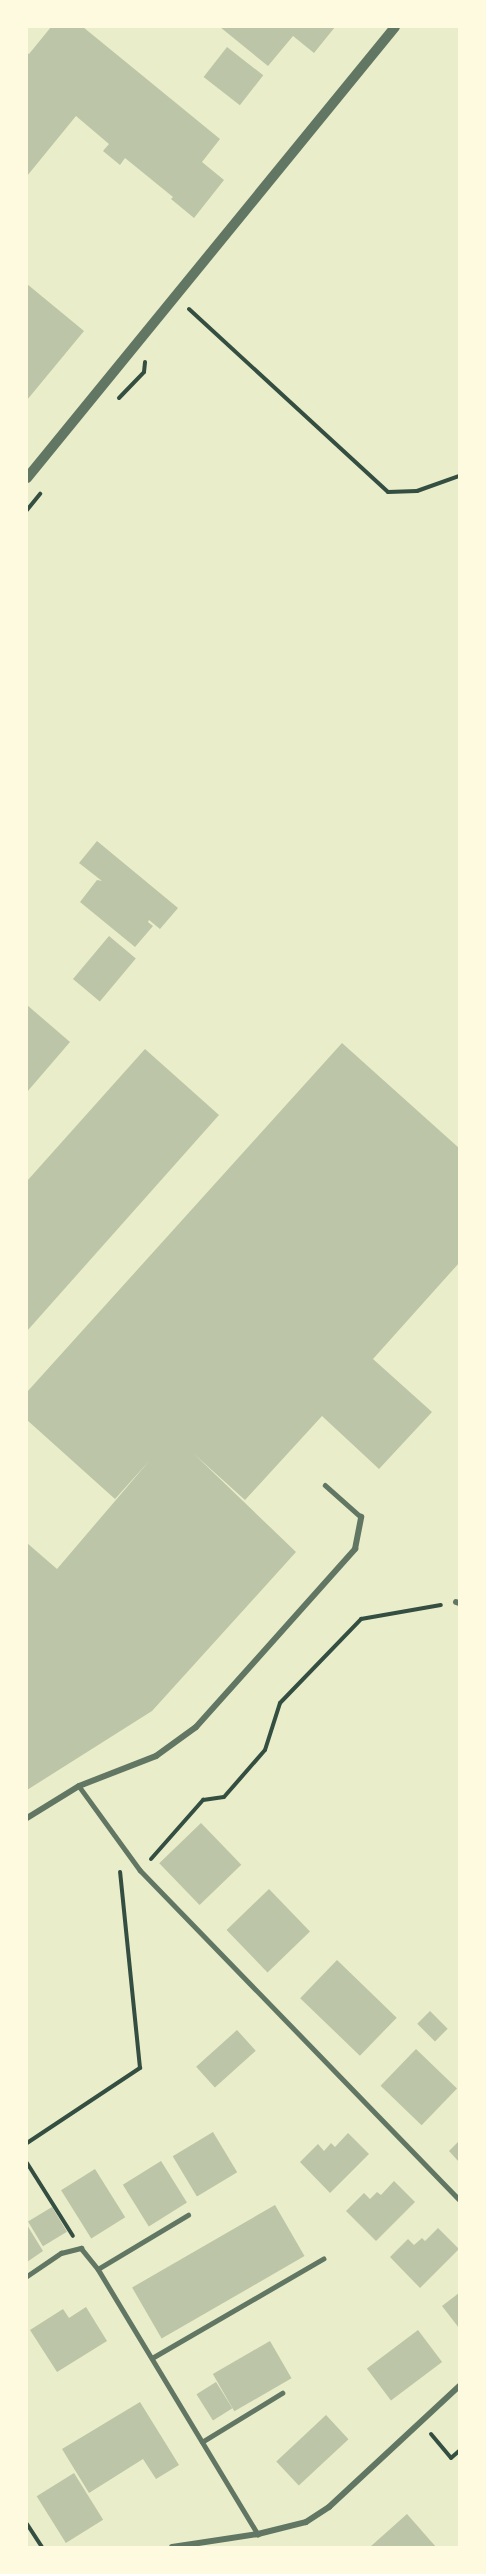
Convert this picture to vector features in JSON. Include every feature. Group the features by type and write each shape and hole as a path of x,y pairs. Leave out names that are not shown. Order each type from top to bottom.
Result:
{"street":[{"path":"27,478 395,27"},
{"path":"27,1818 79,1786 156,1756 196,1727 355,1549 362,1517"},
{"path":"172,2547 258,2534 306,2522 329,2507 459,2386"}],"lane":[{"path":"325,1485 362,1517"},
{"path":"79,1786 140,1870 459,2199"},
{"path":"98,2269 188,2215"},
{"path":"27,2276 61,2253 81,2248 98,2269 258,2534"},
{"path":"152,2358 322,2259"},
{"path":"202,2442 282,2393"}],"path":[{"path":"175,296 388,492 417,490 459,476"},
{"path":"118,400 142,375 146,367"},
{"path":"140,1870 203,1800 224,1797 265,1750 280,1703 361,1618 458,1603"},
{"path":"27,2143 140,2068 117,1838"},
{"path":"27,2163 81,2248"},
{"path":"420,2420 451,2458 459,2451"},
{"path":"27,2524 42,2547"}],"building":[{"path":"51,27 83,27 220,139 202,162 224,180 194,218 171,199 173,197 125,158 120,165 103,151 109,144 76,116 27,176 27,53 29,54"},
{"path":"220,27 335,27 314,53 293,36 268,66"},
{"path":"227,47 263,75 240,105 204,77"},
{"path":"27,284 84,331 27,400"},
{"path":"97,841 178,908 160,929 149,920 148,922 153,926 135,947 80,902 97,880 102,881 79,863"},
{"path":"109,936 136,958 100,1001 73,979"},
{"path":"27,1005 70,1042 27,1092"},
{"path":"342,1043 459,1148 459,1263 373,1359 432,1412 379,1469 322,1416 245,1500 193,1453 296,1552 152,1711 27,1790 27,1543 57,1569 150,1460 115,1499 27,1420 27,1392"},
{"path":"145,1049 219,1115 27,1331 27,1181"},
{"path":"201,1823 241,1865 200,1905 159,1863"},
{"path":"269,1889 310,1931 268,1972 227,1930"},
{"path":"337,1960 397,2018 360,2056 300,1998"},
{"path":"430,2011 448,2029 435,2041 417,2024"},
{"path":"237,2030 256,2051 215,2088 196,2067"},
{"path":"416,2049 457,2089 422,2125 381,2086"},
{"path":"213,2132 237,2172 197,2196 173,2156"},
{"path":"348,2133 369,2154 330,2193 300,2162 318,2144 324,2151 331,2143 335,2147"},
{"path":"459,2141 459,2162 449,2151"},
{"path":"161,2161 187,2203 149,2226 123,2185"},
{"path":"95,2169 125,2217 91,2239 61,2190"},
{"path":"394,2181 415,2202 376,2241 346,2211 364,2193 370,2199 377,2192 381,2195"},
{"path":"275,2205 304,2256 162,2339 132,2288"},
{"path":"52,2207 67,2232 43,2246 28,2221"},
{"path":"27,2225 43,2251 27,2262"},
{"path":"438,2228 459,2249 420,2288 390,2257 408,2239 414,2245 422,2238 425,2241"},
{"path":"459,2293 459,2328 442,2306"},
{"path":"86,2307 107,2341 57,2372 30,2330 63,2309 69,2318"},
{"path":"418,2330 442,2362 391,2400 367,2369"},
{"path":"270,2341 292,2378 234,2411 213,2374"},
{"path":"216,2382 232,2408 213,2420 196,2394"},
{"path":"140,2402 179,2465 156,2479 143,2459 89,2493 62,2449"},
{"path":"326,2415 349,2439 299,2486 276,2461"},
{"path":"74,2473 103,2520 66,2543 37,2496"},
{"path":"407,2514 436,2547 370,2547"}]}
